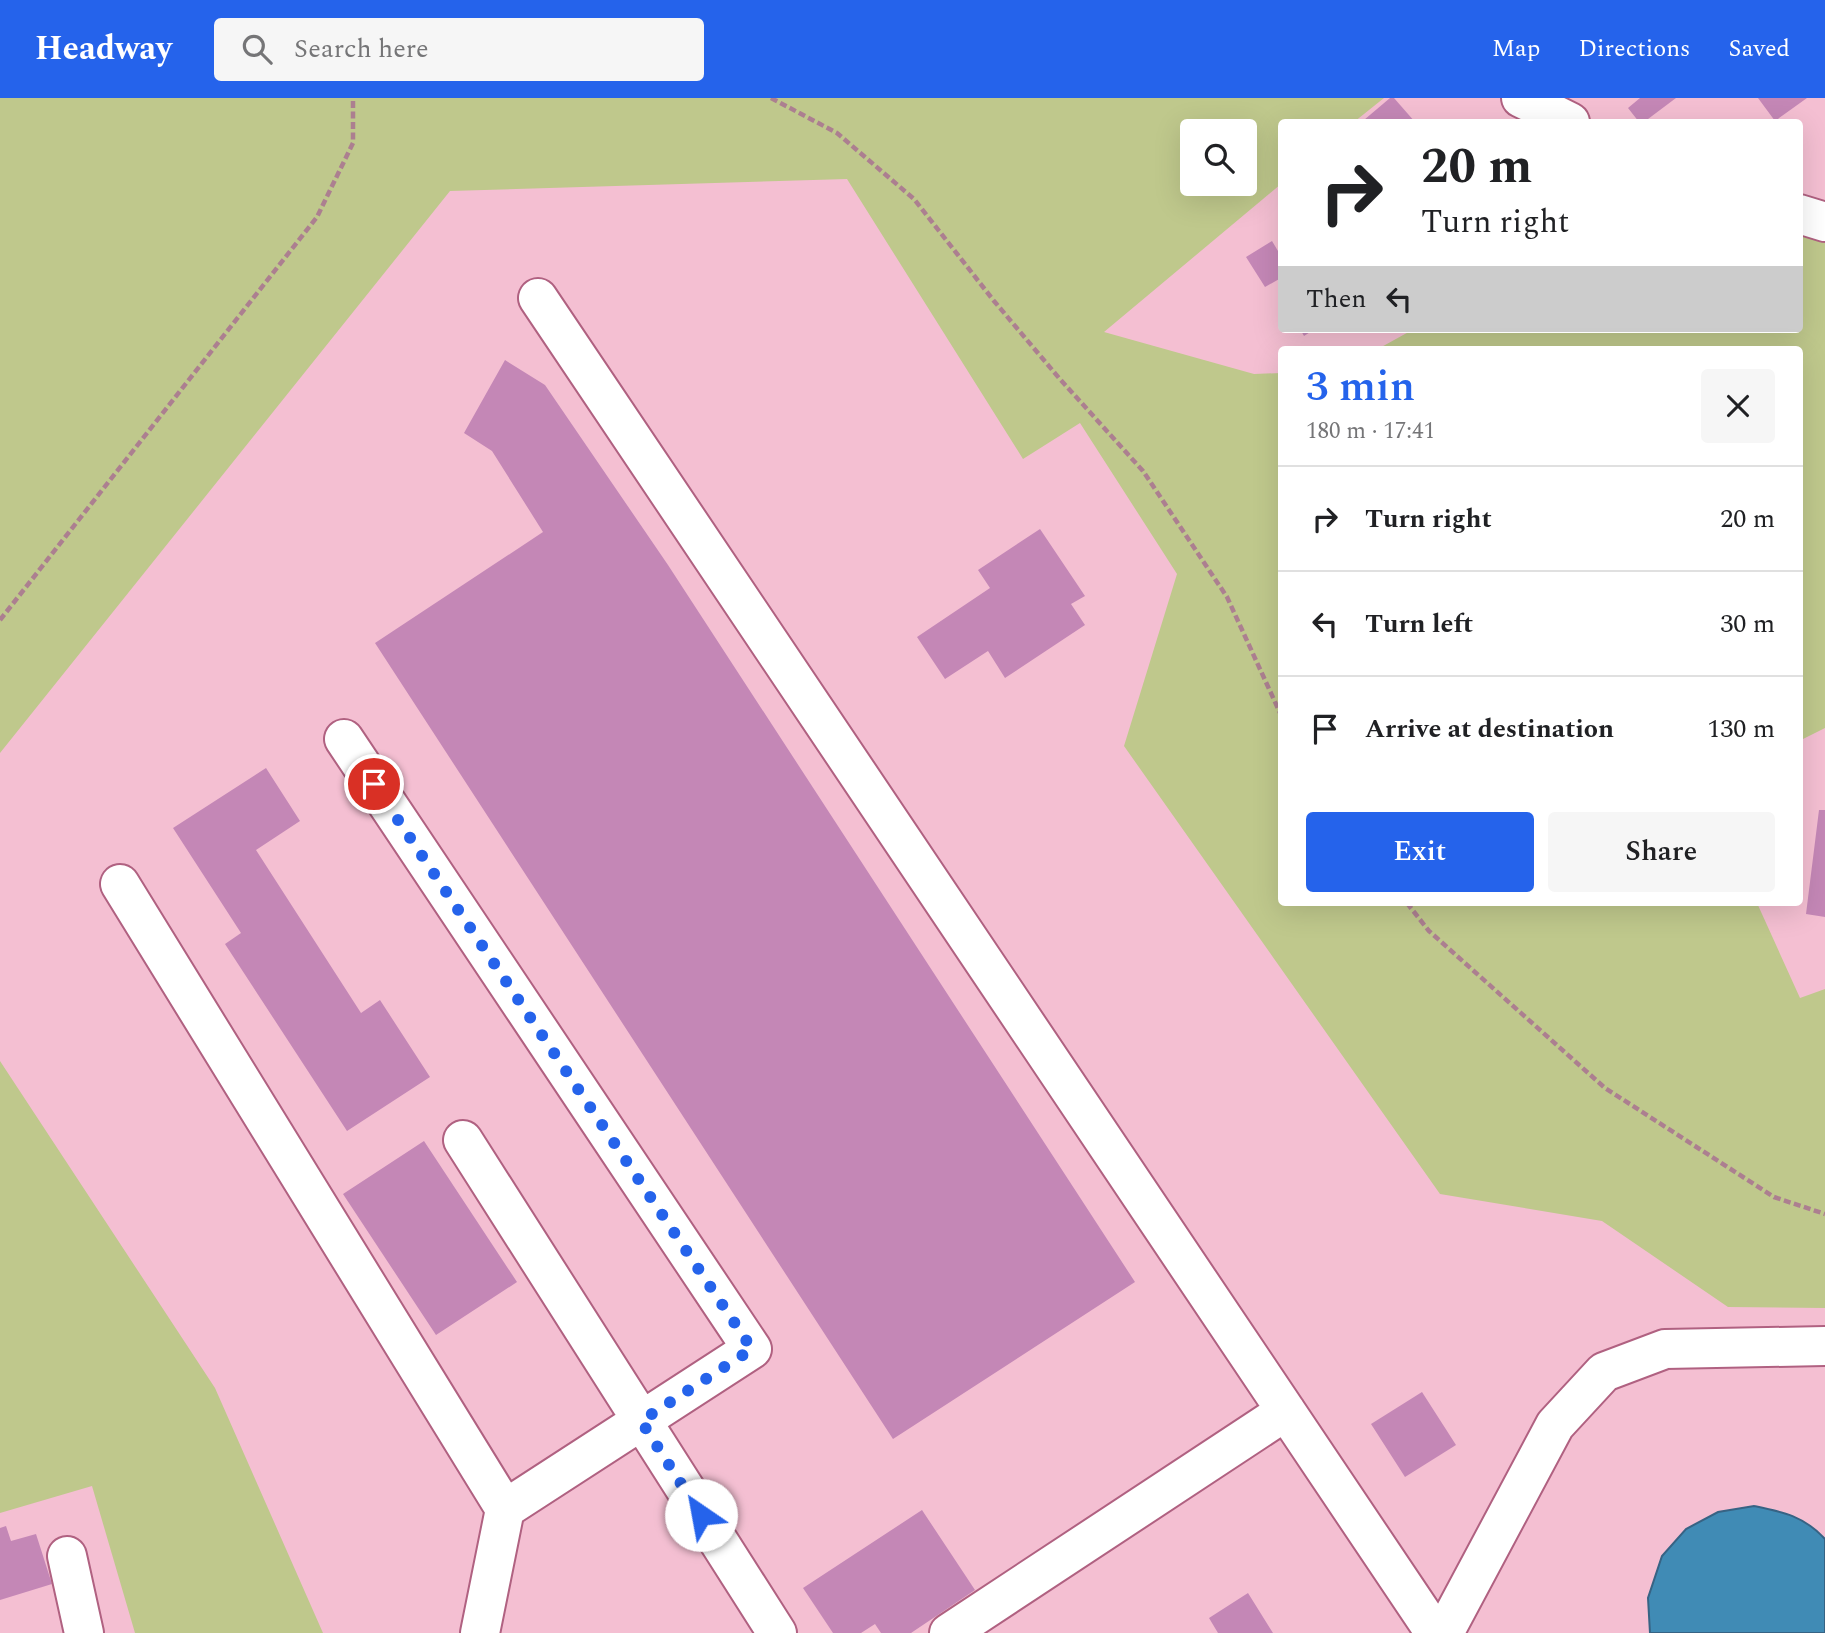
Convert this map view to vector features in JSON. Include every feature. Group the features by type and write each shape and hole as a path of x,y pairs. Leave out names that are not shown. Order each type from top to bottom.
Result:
{"street":[{"path":"1521,98 1564,119"},
{"path":"1803,215 1825,222"},
{"path":"538,298 1435,1633"},
{"path":"344,739 752,1349 505,1509"},
{"path":"120,884 505,1509 480,1633"},
{"path":"463,1140 777,1633"},
{"path":"1444,1633 1555,1425 1604,1372 1665,1349 1825,1346"},
{"path":"949,1633 1286,1411"},
{"path":"67,1556 84,1633"}],"path":[{"path":"0,620 317,217 353,143 354,98"},
{"path":"771,98 838,133 914,199 993,301 1143,471 1227,597 1278,708"},
{"path":"1409,906 1429,931 1605,1088 1774,1197 1825,1214"}],"green space":[{"path":"0,98 1384,98 1358,119 1278,119 1278,187 1104,332 1254,374 1278,373 1278,906 1758,906 1800,998 1825,989 1825,1308 1728,1307 1602,1221 1440,1194 1124,746 1177,574 1080,423 1023,459 847,179 450,191 0,753"},
{"path":"1803,215 1825,222 1825,728 1803,739 1803,346 1383,346 1407,333 1803,333"},
{"path":"0,1061 215,1388 323,1633 135,1633 92,1486 0,1513"}],"water":[{"path":"1754,1506 1801,1520 1825,1539 1825,1633 1650,1633 1648,1598 1662,1556 1686,1529 1718,1512"}],"building":[{"path":"1390,98 1394,98 1412,119 1365,119"},
{"path":"1640,98 1676,98 1648,119 1637,119 1628,108"},
{"path":"1758,98 1807,98 1778,119 1774,119"},
{"path":"1272,241 1278,251 1278,280 1265,287 1246,257"},
{"path":"505,360 545,385 668,565 1135,1282 893,1439 375,643 543,532 492,451 464,433"},
{"path":"1040,529 1085,596 1071,604 1085,625 1005,678 988,651 945,679 917,637 990,588 978,570"},
{"path":"266,768 300,821 256,850 361,1013 380,1000 430,1077 347,1131 225,944 241,933 173,828"},
{"path":"1819,810 1825,810 1825,917 1806,914"},
{"path":"424,1141 517,1282 436,1335 343,1194"},
{"path":"1422,1392 1456,1445 1405,1477 1371,1424"},
{"path":"922,1510 975,1590 911,1633 881,1633 875,1624 861,1633 833,1633 803,1588"},
{"path":"6,1526 11,1541 36,1534 52,1584 0,1600 0,1528"},
{"path":"1248,1593 1273,1633 1218,1633 1209,1618"}],"route":[{"path":"374,784 752,1349 641,1421 701,1515"}]}
